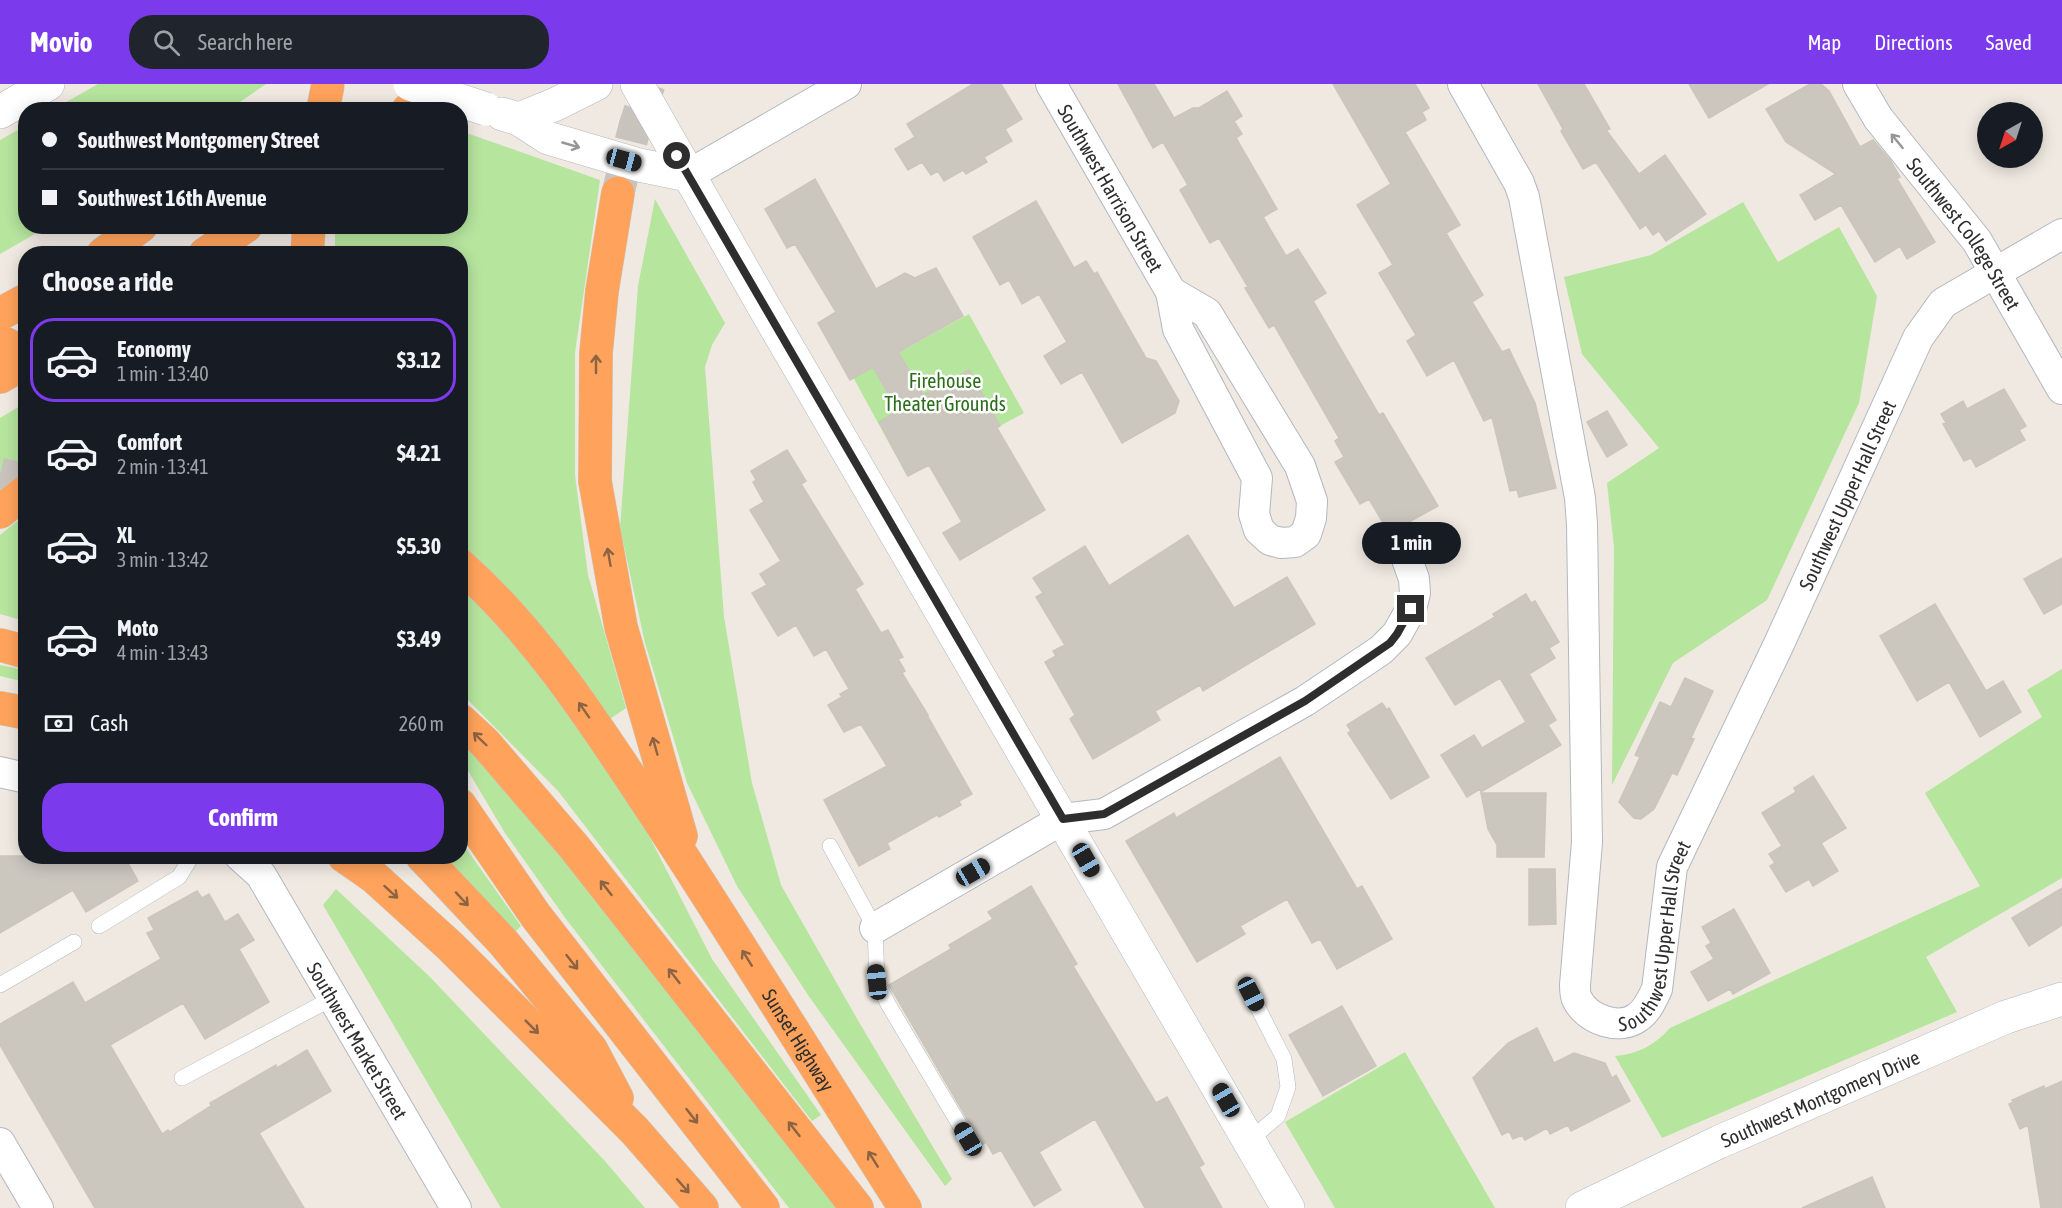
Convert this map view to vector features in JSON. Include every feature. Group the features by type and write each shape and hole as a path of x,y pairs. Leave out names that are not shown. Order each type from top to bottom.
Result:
{"highway":[{"path":"325,102 328,84"},
{"path":"318,102 343,84"},
{"path":"419,102 443,84"},
{"path":"443,102 459,84"},
{"path":"618,193 602,291 596,353 595,480 621,627 692,872"},
{"path":"114,246 130,234"},
{"path":"217,246 234,234"},
{"path":"300,246 313,234"},
{"path":"0,286 18,283"},
{"path":"0,314 18,304"},
{"path":"0,341 18,350"},
{"path":"0,377 18,367"},
{"path":"0,512 18,497"},
{"path":"468,573 511,615 561,676 692,872"},
{"path":"0,645 18,650"},
{"path":"0,708 18,711"},
{"path":"468,727 485,743 575,848 857,1208"},
{"path":"468,818 536,916 763,1208"},
{"path":"355,864 374,877 450,946 635,1131 702,1208"},
{"path":"430,864 503,942 591,1049 635,1131"},
{"name":"Sunset Highway","path":"692,872 904,1208"}],"street":[{"path":"0,112 48,84"},
{"path":"410,84 465,102"},
{"path":"519,119 596,84"},
{"path":"637,84 1288,1208"},
{"path":"468,103 519,119 548,138 639,165 688,175 846,84"},
{"name":"Southwest Harrison Street","path":"1051,84 1171,292 1178,329 1257,478 1254,514 1259,530 1270,540 1281,543 1295,542 1306,534 1311,518 1312,501 1300,466 1207,313 1171,292"},
{"name":"Southwest Upper Hall Street","path":"1463,84 1519,183 1528,212 1576,478 1582,524 1587,842 1575,985 1577,998 1585,1010 1610,1023 1625,1023 1638,1017 1648,1006 1657,989 1672,867 1778,646 1918,338 1943,303 2062,234"},
{"name":"Southwest College Street","path":"1858,84 1878,118 1977,241 2062,389"},
{"path":"875,928 1063,819 1104,814 1305,701 1390,643 1405,620 1415,593 1412,572 1402,545"},
{"path":"0,772 18,776"},
{"name":"Southwest Market Street","path":"250,866 333,998 456,1208"},
{"name":"Southwest Montgomery Drive","path":"1582,1208 1719,1142 2006,1017 2062,999"},
{"path":"0,1143 38,1208"}],"lane":[{"path":"830,846 875,928 877,982 968,1139"},
{"path":"99,926 179,877 187,864"},
{"path":"0,985 74,942"},
{"path":"1249,1141 1278,1116 1288,1087 1284,1059 1251,994"},
{"path":"182,1078 333,998"}],"green space":[{"path":"98,84 266,84 240,102 66,102"},
{"path":"18,130 18,234 35,234 0,254 0,140"},
{"path":"468,133 600,180 575,353 575,475 588,575 626,708 610,719 509,594 468,553 468,246 335,246 335,234 468,234"},
{"path":"655,199 725,323 712,345 705,367 724,617 752,783 781,885 952,1179 945,1186 808,995 737,886 687,783 645,643 620,528 638,286"},
{"path":"1743,202 1778,262 1839,227 1877,296 1859,403 1767,600 1673,663 1612,785 1614,547 1607,483 1659,448 1582,354 1564,277 1651,255"},
{"name":"Firehouse Theater Grounds","path":"969,314 1024,413 907,476 853,377"},
{"path":"18,407 18,470 0,485 0,418"},
{"path":"18,521 18,619 0,614 0,535"},
{"path":"468,595 493,615 563,697 646,830 712,959 821,1115 812,1121 558,791 468,700"},
{"path":"0,665 18,669 18,680 0,676"},
{"path":"2062,669 2062,878 1926,957 1957,1012 1662,1138 1615,1056 1646,1048 1670,1028 1980,886 1925,793 2042,717 2027,690"},
{"path":"468,749 546,836 838,1208 789,1208 566,919 505,833 468,771"},
{"path":"468,851 521,926 514,933 453,864 468,864"},
{"path":"336,889 430,977 604,1160 645,1208 501,1208 323,905"},
{"path":"1405,1052 1495,1208 1335,1208 1285,1122"}],"building":[{"path":"973,84 1001,84 1022,119 1005,129 1012,141 984,157 987,162 966,174 963,170 944,181 938,171 931,175 922,162 908,170 895,149 915,137 907,124"},
{"path":"1118,84 1154,84 1174,118 1193,108 1199,108 1227,91 1242,116 1234,121 1242,134 1236,138 1277,209 1263,217 1286,256 1298,249 1326,293 1313,301 1379,415 1383,413 1438,506 1389,533 1369,499 1360,504 1335,462 1344,457 1335,441 1339,438 1274,325 1269,328 1219,238 1210,243 1180,190 1188,185 1163,142 1153,148"},
{"path":"1333,84 1415,84 1429,108 1422,112 1426,120 1405,132 1460,225 1446,233 1483,295 1472,302 1502,352 1509,349 1535,403 1556,488 1519,497 1517,490 1510,491 1492,417 1484,421 1454,360 1427,376 1407,341 1416,335 1379,273 1393,265 1357,205 1391,184"},
{"path":"1538,84 1584,84 1610,129 1606,130 1639,174 1665,155 1706,214 1666,241 1659,231 1653,235 1646,225 1640,229 1596,162 1583,169"},
{"path":"1689,84 1768,84 1709,118"},
{"path":"1810,84 1821,84 1829,91 1860,147 1873,140 1890,160 1900,177 1897,179 1935,242 1907,259 1900,246 1875,262 1841,205 1815,220 1800,195 1836,174 1786,142 1766,109"},
{"path":"815,179 876,289 905,273 915,278 936,268 963,316 898,352 923,395 969,370 1000,426 997,428 1045,510 960,560 943,533 962,522 929,465 908,476 879,422 898,411 873,367 850,380 818,323 836,312 795,244 787,248 765,209"},
{"path":"1036,201 1074,268 1086,261 1094,274 1097,272 1146,358 1156,361 1179,401 1175,413 1122,443 1082,372 1061,384 1044,356 1067,342 1039,294 1022,304 1009,280 1000,285 973,237"},
{"path":"2004,389 2026,426 2019,430 2025,440 1976,467 1971,458 1964,461 1943,424 1946,423 1941,414 1963,401 1967,409"},
{"path":"1607,411 1627,445 1607,457 1587,422"},
{"path":"787,450 806,481 801,484 863,584 855,589 881,633 888,630 903,657 898,659 905,671 902,673 972,794 959,801 961,805 939,817 937,815 887,843 890,849 859,866 824,800 887,766 861,724 844,732 828,705 842,697 840,694 849,689 826,649 814,656 796,625 778,636 752,593 767,585 760,574 781,561 750,510 764,502 753,482 756,480 751,471"},
{"path":"1188,535 1234,608 1287,577 1315,624 1203,691 1200,685 1155,711 1160,720 1093,759 1070,719 1075,715 1045,662 1056,656 1053,651 1065,645 1036,597 1043,593 1033,578 1085,546 1109,586"},
{"path":"2062,558 2062,604 2044,614 2024,579"},
{"path":"1526,594 1531,603 1535,601 1559,642 1549,648 1555,658 1529,674 1556,720 1548,725 1561,745 1481,792 1480,789 1467,797 1441,755 1474,735 1482,748 1526,722 1500,678 1455,705 1426,658 1495,617 1493,614"},
{"path":"1935,604 1986,691 2003,681 2021,712 1980,737 1949,682 1917,701 1880,636"},
{"path":"1685,678 1713,691 1677,775 1672,773 1654,809 1641,819 1634,818 1619,802 1640,757 1635,755 1660,702 1671,707"},
{"path":"1382,703 1387,710 1389,708 1429,777 1391,799 1348,733 1351,731 1347,725"},
{"path":"1280,757 1357,889 1362,886 1392,939 1337,969 1320,939 1312,943 1287,899 1240,926 1245,934 1197,962 1126,841 1174,813 1176,818"},
{"path":"1813,776 1846,828 1821,843 1838,871 1813,886 1809,879 1786,892 1770,866 1775,863 1769,854 1782,846 1762,813 1796,792 1794,788"},
{"path":"1481,793 1546,793 1544,857 1497,857 1497,845 1488,829"},
{"path":"0,856 18,856 18,864 128,864 138,881 86,912 73,890 0,933"},
{"path":"1529,869 1555,869 1556,924 1529,925"},
{"path":"1031,886 1077,964 1073,966 1156,1103 1167,1097 1204,1164 1199,1167 1222,1208 1145,1208 1095,1119 1039,1152 1061,1190 1034,1206 1001,1150 993,1154 986,1142 979,1147 976,1134 889,985 951,949 949,945 993,919 988,912"},
{"path":"2062,888 2062,925 2029,946 2012,918"},
{"path":"197,891 202,898 209,894 225,922 238,914 254,940 239,949 269,1002 205,1039 183,1003 110,1045 162,1134 168,1130 170,1132 211,1106 210,1103 307,1050 331,1091 259,1133 304,1208 95,1208 0,1045 0,1024 73,982 85,1003 161,959 147,933 154,930 148,918"},
{"path":"1734,909 1770,973 1733,994 1730,989 1708,1001 1691,972 1714,959 1706,946 1711,943 1702,927"},
{"path":"1342,1006 1376,1066 1323,1096 1289,1035"},
{"path":"1537,1028 1554,1063 1574,1053 1605,1063 1612,1078 1616,1075 1630,1101 1571,1131 1568,1125 1550,1134 1547,1128 1525,1140 1522,1135 1513,1139 1509,1131 1502,1135 1473,1078 1508,1043"},
{"path":"2062,1081 2062,1208 2041,1208 2028,1125 2020,1129 2009,1104 2013,1102 2012,1100 2044,1086 2045,1089"},
{"path":"1872,1177 1885,1208 1802,1208"}],"tunnel":[{"path":"619,189 635,126 649,84"},
{"path":"0,474 18,478"}],"route":[{"path":"677,156 1063,819 1104,814 1305,701 1390,643 1411,609"}]}
